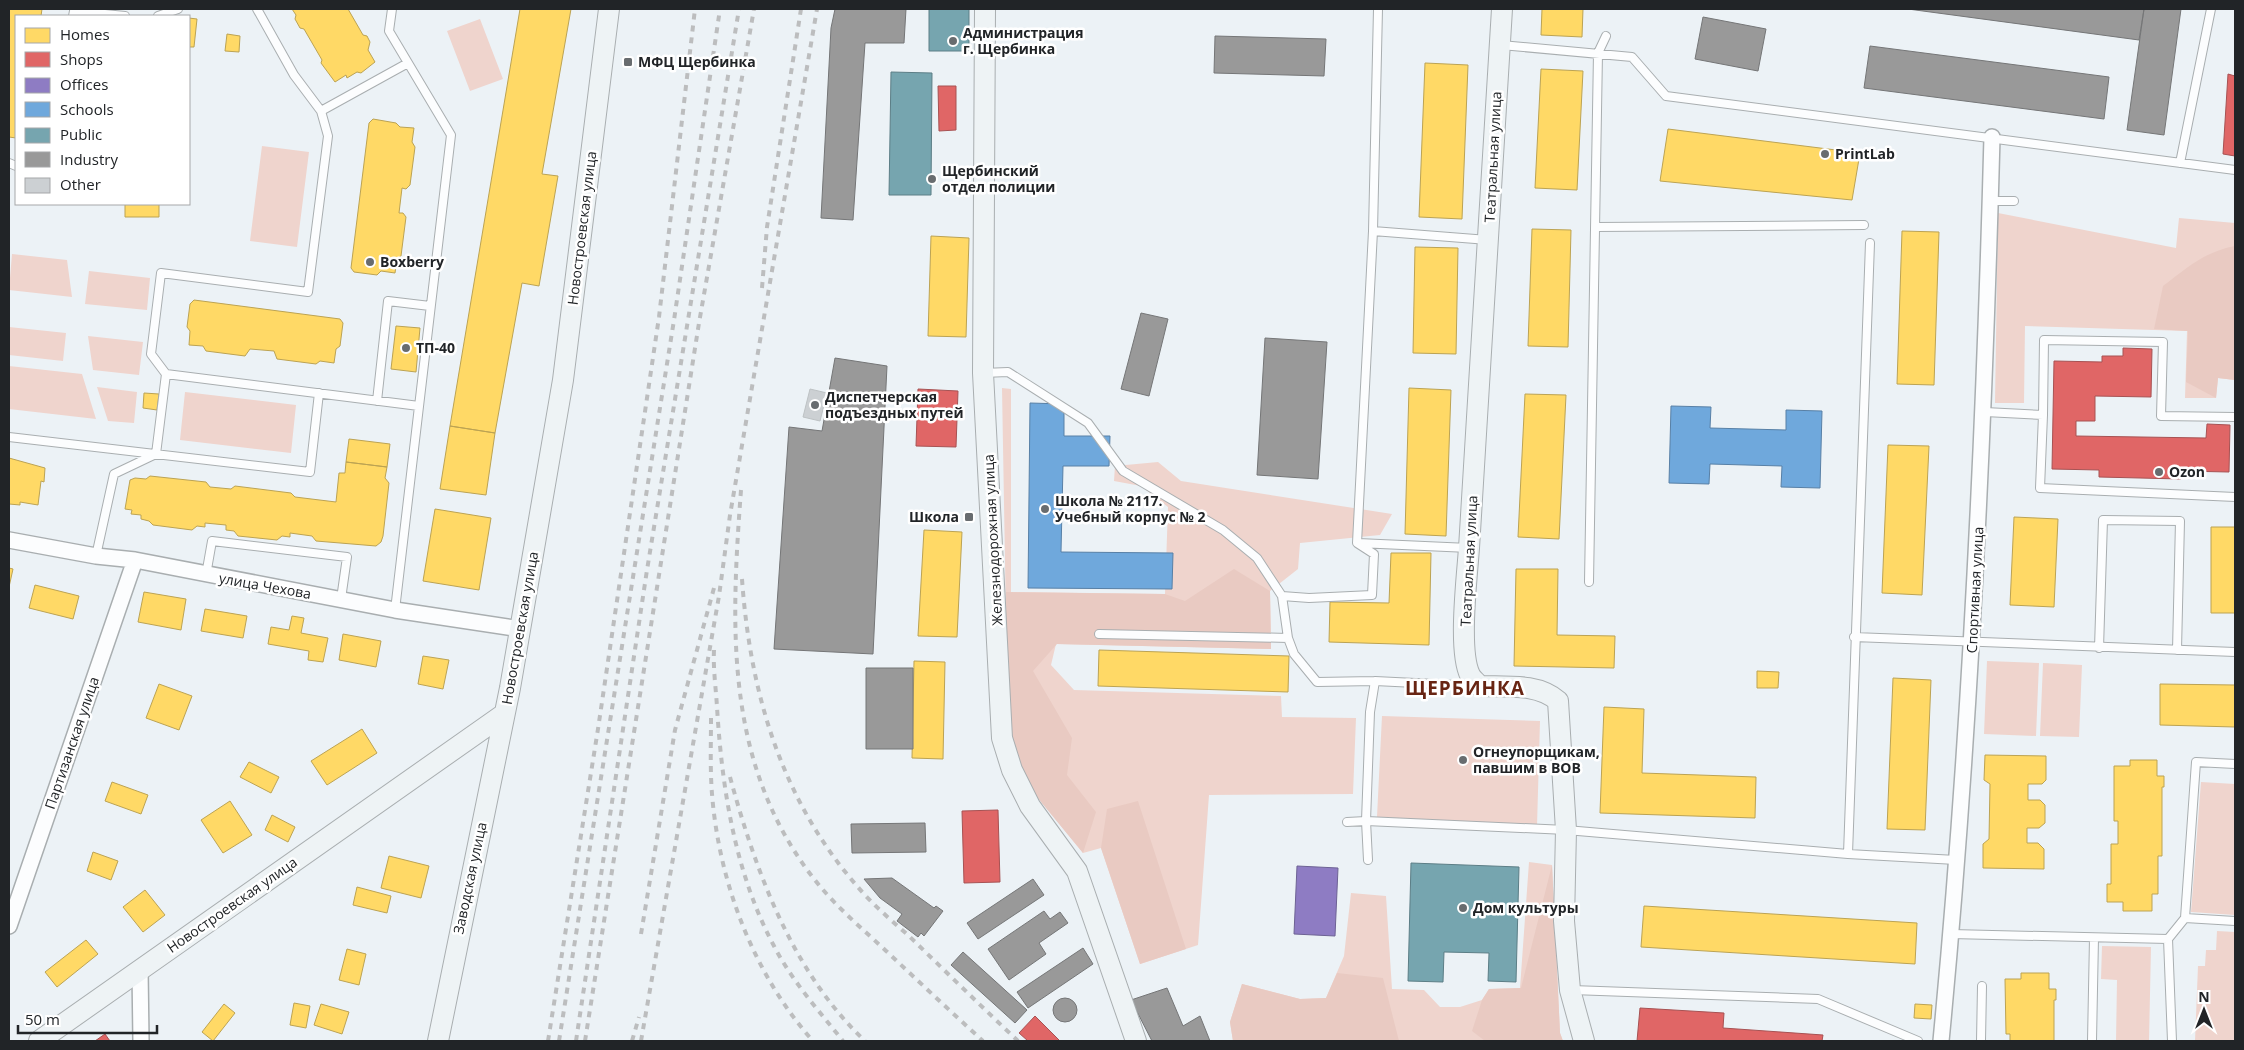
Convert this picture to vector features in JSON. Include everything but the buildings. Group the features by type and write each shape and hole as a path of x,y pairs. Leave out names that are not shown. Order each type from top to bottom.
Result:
{"street":[{"name":"Новостроевская улица","path":"39,1041 504,714 521,630 563,380 609,9"},
{"name":"Железнодорожная улица","path":"985,9 983,373 1002,738 1012,770 1030,806 1076,871 1091,908 1136,1041"},
{"name":"Театральная улица","path":"1480,686 1470,676 1466,664 1466,613 1502,9"},
{"name":"Спортивная улица","path":"1940,1041 1951,934 1972,643 1985,412 1992,137"},
{"name":"улица Чехова","path":"9,540 96,556 134,560 395,610 521,630"},
{"name":"Партизанская улица","path":"9,926 134,560"},
{"path":"1480,686 1531,688 1550,694 1558,701 1566,830 1564,921 1570,990 1584,1041"},
{"name":"Заводская улица","path":"438,1041 504,714"},
{"path":"140,969 141,1041"}],"lane":[{"path":"161,15 178,9"},
{"path":"156,454 166,374 151,354 161,273 308,292 328,136 321,110 294,74 258,9"},
{"path":"392,9 389,30 451,135 395,610"},
{"path":"1357,543 1373,231 1378,9"},
{"path":"2180,163 2211,9"},
{"path":"73,15 74,11 115,15"},
{"path":"1589,582 1598,53 1606,36"},
{"path":"1500,45 1632,57 1666,96 2235,170"},
{"path":"321,110 408,64"},
{"path":"1991,201 2014,201"},
{"path":"1596,227 1864,225"},
{"path":"1373,231 1488,240"},
{"path":"1848,854 1854,637 1870,243"},
{"path":"377,401 388,301 430,306"},
{"path":"2235,417 2161,416 2163,342 2044,340 2040,488 2235,497"},
{"path":"983,373 1008,372 1088,423 1123,471 1223,530 1257,558 1282,596 1288,638 1294,654 1317,682 1480,686"},
{"path":"166,374 419,406"},
{"path":"9,437 310,472 319,393"},
{"path":"1985,412 2043,415"},
{"path":"96,556 114,474 156,454"},
{"path":"2099,648 2103,520 2180,521 2177,650"},
{"path":"206,575 212,540 347,557 341,599"},
{"path":"1282,596 1308,598 1372,595 1374,554 1357,543"},
{"path":"1357,543 1469,548"},
{"path":"1099,634 1288,638"},
{"path":"1854,637 2235,652"},
{"path":"1368,860 1366,821 1370,712 1375,682"},
{"path":"2172,1041 2168,939 2185,918 2196,762 2235,764"},
{"path":"1347,822 1366,821 1566,830 1848,854 1956,860"},
{"path":"2185,918 2235,921"},
{"path":"1951,934 2168,939"},
{"path":"2092,1041 2094,938"},
{"path":"1981,1041 1982,986"},
{"path":"1570,990 1818,999 1918,1041"}],"shaded area":[{"path":"480,19 503,79 470,91 447,31"},
{"path":"262,146 309,152 297,247 250,241"},
{"path":"1998,213 2176,248 2179,218 2235,223 2235,380 2218,378 2216,398 2185,398 2187,331 2025,326 2024,403 1995,403"},
{"path":"2235,246 2235,380 2218,378 2216,398 2186,382 2188,331 2154,329 2163,286 2205,256"},
{"path":"12,254 67,260 72,297 9,290"},
{"path":"89,271 150,278 147,310 85,304"},
{"path":"9,327 66,333 63,361 9,355"},
{"path":"88,336 143,342 139,375 93,370"},
{"path":"9,366 82,374 96,419 9,409"},
{"path":"97,387 137,392 134,423 108,421"},
{"path":"1002,388 1011,389 1011,592 1165,594 1168,507 1141,486 1114,481 1115,466 1158,462 1181,481 1392,514 1380,535 1300,543 1298,569 1270,591 1271,649 1056,644 1051,665 1074,690 1281,696 1282,717 1356,718 1353,794 1209,795 1198,945 1140,964 1101,848 1083,853 1028,786 1008,734"},
{"path":"185,392 296,405 291,453 180,440"},
{"path":"1234,569 1270,591 1271,649 1057,644 1033,671 1072,738 1067,775 1096,812 1083,853 1028,786 1008,734 1006,592 1165,594 1185,601"},
{"path":"1987,661 2039,663 2036,736 1984,734"},
{"path":"2043,663 2082,665 2079,737 2040,736"},
{"path":"1382,716 1540,721 1537,826 1377,817"},
{"path":"2201,782 2235,784 2235,915 2191,912"},
{"path":"1138,801 1186,949 1140,964 1101,848 1107,809"},
{"path":"1529,862 1552,865 1560,1033 1563,1041 1233,1041 1230,1022 1242,984 1300,999 1326,998 1344,956 1351,893 1386,896 1392,989 1424,990 1440,1007 1460,1007 1482,1000 1489,989 1520,988"},
{"path":"1552,865 1560,1033 1563,1041 1485,1041 1472,1031 1482,1000 1489,989 1521,988"},
{"path":"2217,931 2235,932 2235,1041 2195,1041 2198,966 2205,966 2206,950 2216,950"},
{"path":"2102,946 2151,947 2149,1041 2116,1041 2117,980 2101,979"},
{"path":"1337,973 1383,978 1399,1041 1233,1041 1230,1022 1242,984 1300,999 1326,998"}],"railway":[{"path":"548,1041 598,729 659,317 695,9"},
{"path":"559,1041 674,320 720,9"},
{"path":"576,1041 647,570 739,9"},
{"path":"585,1041 699,323 754,9"},
{"path":"762,288 767,227 801,9"},
{"path":"641,1041 719,596 730,515 817,9"},
{"path":"741,490 735,591 736,641 740,690 748,738 762,785 783,831 819,885 846,913 983,1041"},
{"path":"742,579 746,621 762,703 774,742 789,780 808,817 831,852 875,906 909,936 1018,1041"},
{"path":"641,934 675,730 714,588"},
{"path":"714,650 719,738 727,799 740,860 749,889 781,959 806,995 843,1041"},
{"path":"711,718 712,794 722,861 731,894 743,926 773,987 813,1041"},
{"path":"730,777 752,849 780,919 797,952 817,984 839,1014 865,1041"},
{"path":"632,1041 639,1017"}],"place":[{"name":"Администрация г. Щербинка","path":"953,41"},
{"name":"МФЦ Щербинка","path":"628,62"},
{"name":"PrintLab","path":"1825,154"},
{"name":"Щербинский отдел полиции","path":"932,179"},
{"name":"Boxberry","path":"370,262"},
{"name":"ТП-40","path":"406,348"},
{"name":"Диспетчерская подъездных путей","path":"815,405"},
{"name":"Ozon","path":"2159,472"},
{"name":"Школа № 2117. Учебный корпус № 2","path":"1045,509"},
{"name":"Школа","path":"969,517"},
{"name":"Огнеупорщикам, павшим в ВОВ","path":"1463,760"},
{"name":"Дом культуры","path":"1463,908"}],"district":[{"name":"ЩЕРБИНКА","path":"1465,688"}]}
